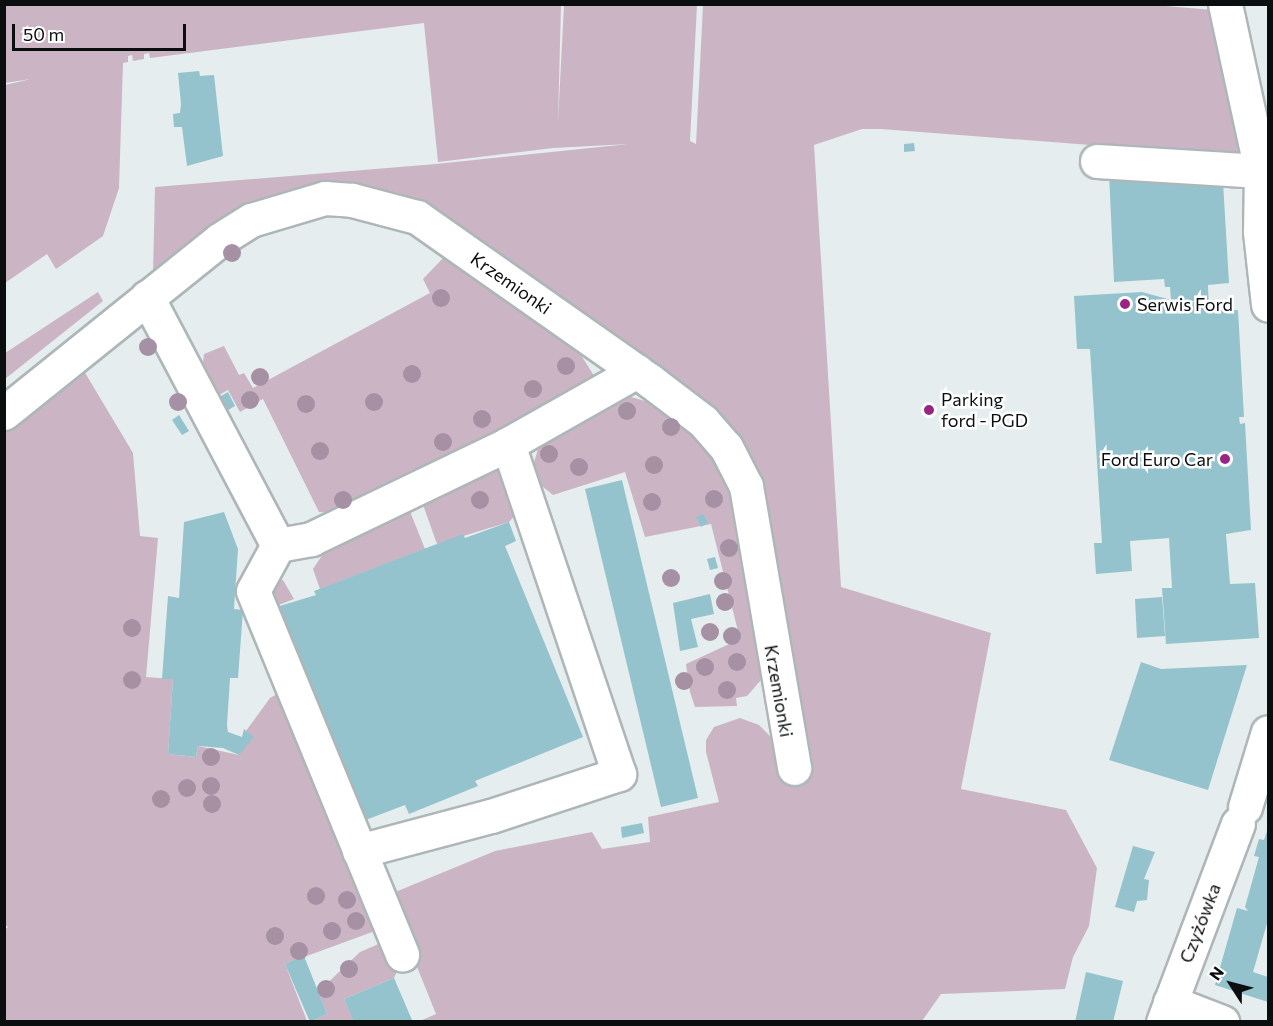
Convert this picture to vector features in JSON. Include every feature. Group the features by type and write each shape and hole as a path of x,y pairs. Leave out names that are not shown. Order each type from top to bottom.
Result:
{"street":[{"path":"1224,4 1262,171 1260,232 1269,305"},
{"path":"1097,160 1262,171"},
{"name":"Krzemionki","path":"4,413 219,240 251,220 325,198 352,200 417,217 637,371 703,421 726,447 746,486 794,768"},
{"path":"147,297 278,545"},
{"path":"278,545 311,539 508,444 637,371"},
{"path":"359,851 491,816 619,774 508,444"},
{"path":"278,545 253,591 402,955"},
{"name":"Czyżówka","path":"1167,1012 1242,816 1269,732"},
{"path":"1167,1012 1219,1021"}],"shaded area":[{"path":"1142,4 1213,10 1247,157 881,129 862,129 814,145 841,587 991,633 961,789 1066,810 1097,868 1089,926 1073,957 1065,989 941,994 922,1021 420,1021 436,1014 388,895 495,851 592,832 602,849 650,842 648,817 719,802 706,752 706,740 714,727 740,718 759,725 773,739 740,451 350,185 288,191 226,218 153,275 155,187 436,164 629,144 553,148 438,162 424,23 150,58 149,53 144,54 144,59 133,61 132,55 128,56 128,62 123,63 119,188 103,236 56,269 47,254 5,283 5,85 31,79 5,83 5,5 561,5 558,122 564,5 697,5 690,141 696,144 703,5"},
{"path":"445,256 581,355 596,379 342,514 319,512 263,399 240,412 228,390 219,395 203,362 204,354 224,346 239,375 244,373 253,388 430,293 423,279"},
{"path":"98,292 103,301 5,379 5,353"},
{"path":"84,371 133,453 140,536 158,538 146,677 173,679 168,754 196,757 198,746 239,755 246,731 270,698 288,688 375,931 285,964 307,1021 5,1021 4,930 8,927 4,924 4,431"},
{"path":"631,397 652,403 699,441 723,475 730,494 762,670 761,680 747,696 736,698 737,706 695,707 690,692 686,664 740,639 711,524 645,537 625,472 553,495 537,482 534,462 539,446 559,430"},
{"path":"495,470 507,476 516,514 509,522 437,544 422,502 482,472"},
{"path":"409,509 425,549 320,589 313,569 323,554"},
{"path":"283,580 294,599 276,606 271,591 275,582"},
{"path":"383,942 398,969 394,978 344,999 354,1021 310,1022 327,1014 318,992 360,952"}],"building":[{"path":"199,71 200,76 214,75 223,156 187,166 182,127 174,127 173,114 180,113 181,104 178,73"},
{"path":"914,143 915,151 904,152 904,144"},
{"path":"1109,173 1223,182 1229,283 1208,285 1209,311 1238,310 1244,417 1239,417 1240,424 1245,423 1251,530 1226,534 1230,584 1255,583 1259,638 1166,644 1162,588 1172,588 1169,538 1130,541 1132,571 1096,574 1094,543 1102,543 1090,349 1077,349 1074,296 1142,292 1171,300 1170,287 1165,287 1164,279 1114,282"},
{"path":"228,392 235,406 223,413 216,399"},
{"path":"179,415 189,431 182,435 172,420"},
{"path":"622,480 698,798 661,807 585,489"},
{"path":"224,512 238,549 234,609 243,610 238,678 230,678 227,725 228,732 242,737 244,729 254,737 239,755 223,748 198,746 196,757 168,754 173,679 162,679 168,596 179,598 184,522"},
{"path":"703,514 708,523 701,527 696,517"},
{"path":"509,522 516,541 505,546 583,737 475,781 478,786 409,814 405,805 363,821 279,607 273,608 316,595 314,591 463,534 465,538"},
{"path":"715,557 718,568 710,570 707,559"},
{"path":"710,594 714,614 691,619 698,647 680,651 673,603"},
{"path":"1162,597 1165,636 1137,638 1135,599"},
{"path":"1141,662 1161,669 1247,665 1208,790 1109,760"},
{"path":"642,823 644,833 622,838 621,827"},
{"path":"1268,828 1268,920 1253,972 1268,977 1268,1002 1215,985 1237,908 1248,911 1245,907 1259,857 1254,856 1259,839 1264,840"},
{"path":"1133,846 1155,852 1144,879 1149,880 1147,900 1137,901 1134,912 1115,907"},
{"path":"304,956 327,1014 310,1022 285,964"},
{"path":"1086,972 1123,981 1113,1022 1075,1022"},
{"path":"394,978 412,1020 354,1022 344,999"}],"place":[{"name":"Serwis Ford","path":"1125,304"},
{"name":"Parking ford - PGD","path":"929,410"},
{"name":"Ford Euro Car","path":"1225,459"}]}
